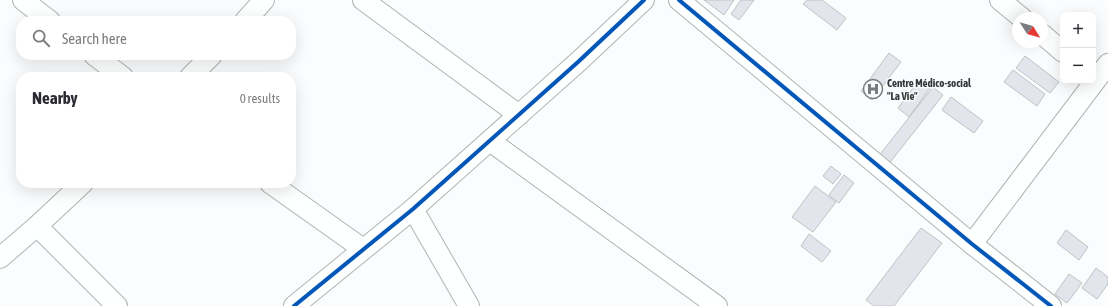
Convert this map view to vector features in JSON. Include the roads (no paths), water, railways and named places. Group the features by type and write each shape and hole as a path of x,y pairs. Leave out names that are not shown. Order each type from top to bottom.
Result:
{"street":[{"path":"23,0 44,16"},
{"path":"250,16 264,0"},
{"path":"363,0 519,115"},
{"path":"294,306 413,209 519,115 644,0"},
{"path":"679,0 972,244 1051,306"},
{"path":"1000,0 1015,12"},
{"path":"1048,39 1060,49"},
{"path":"101,60 116,72"},
{"path":"195,72 207,60"},
{"path":"972,244 1099,73"},
{"path":"490,141 717,306"},
{"path":"4,247 37,226 78,188"},
{"path":"277,188 364,248"},
{"path":"413,209 469,306"},
{"path":"37,226 117,306"}],"place":[{"name":"Centre Médico-social \"La Vie\"","path":"873,89"}]}
